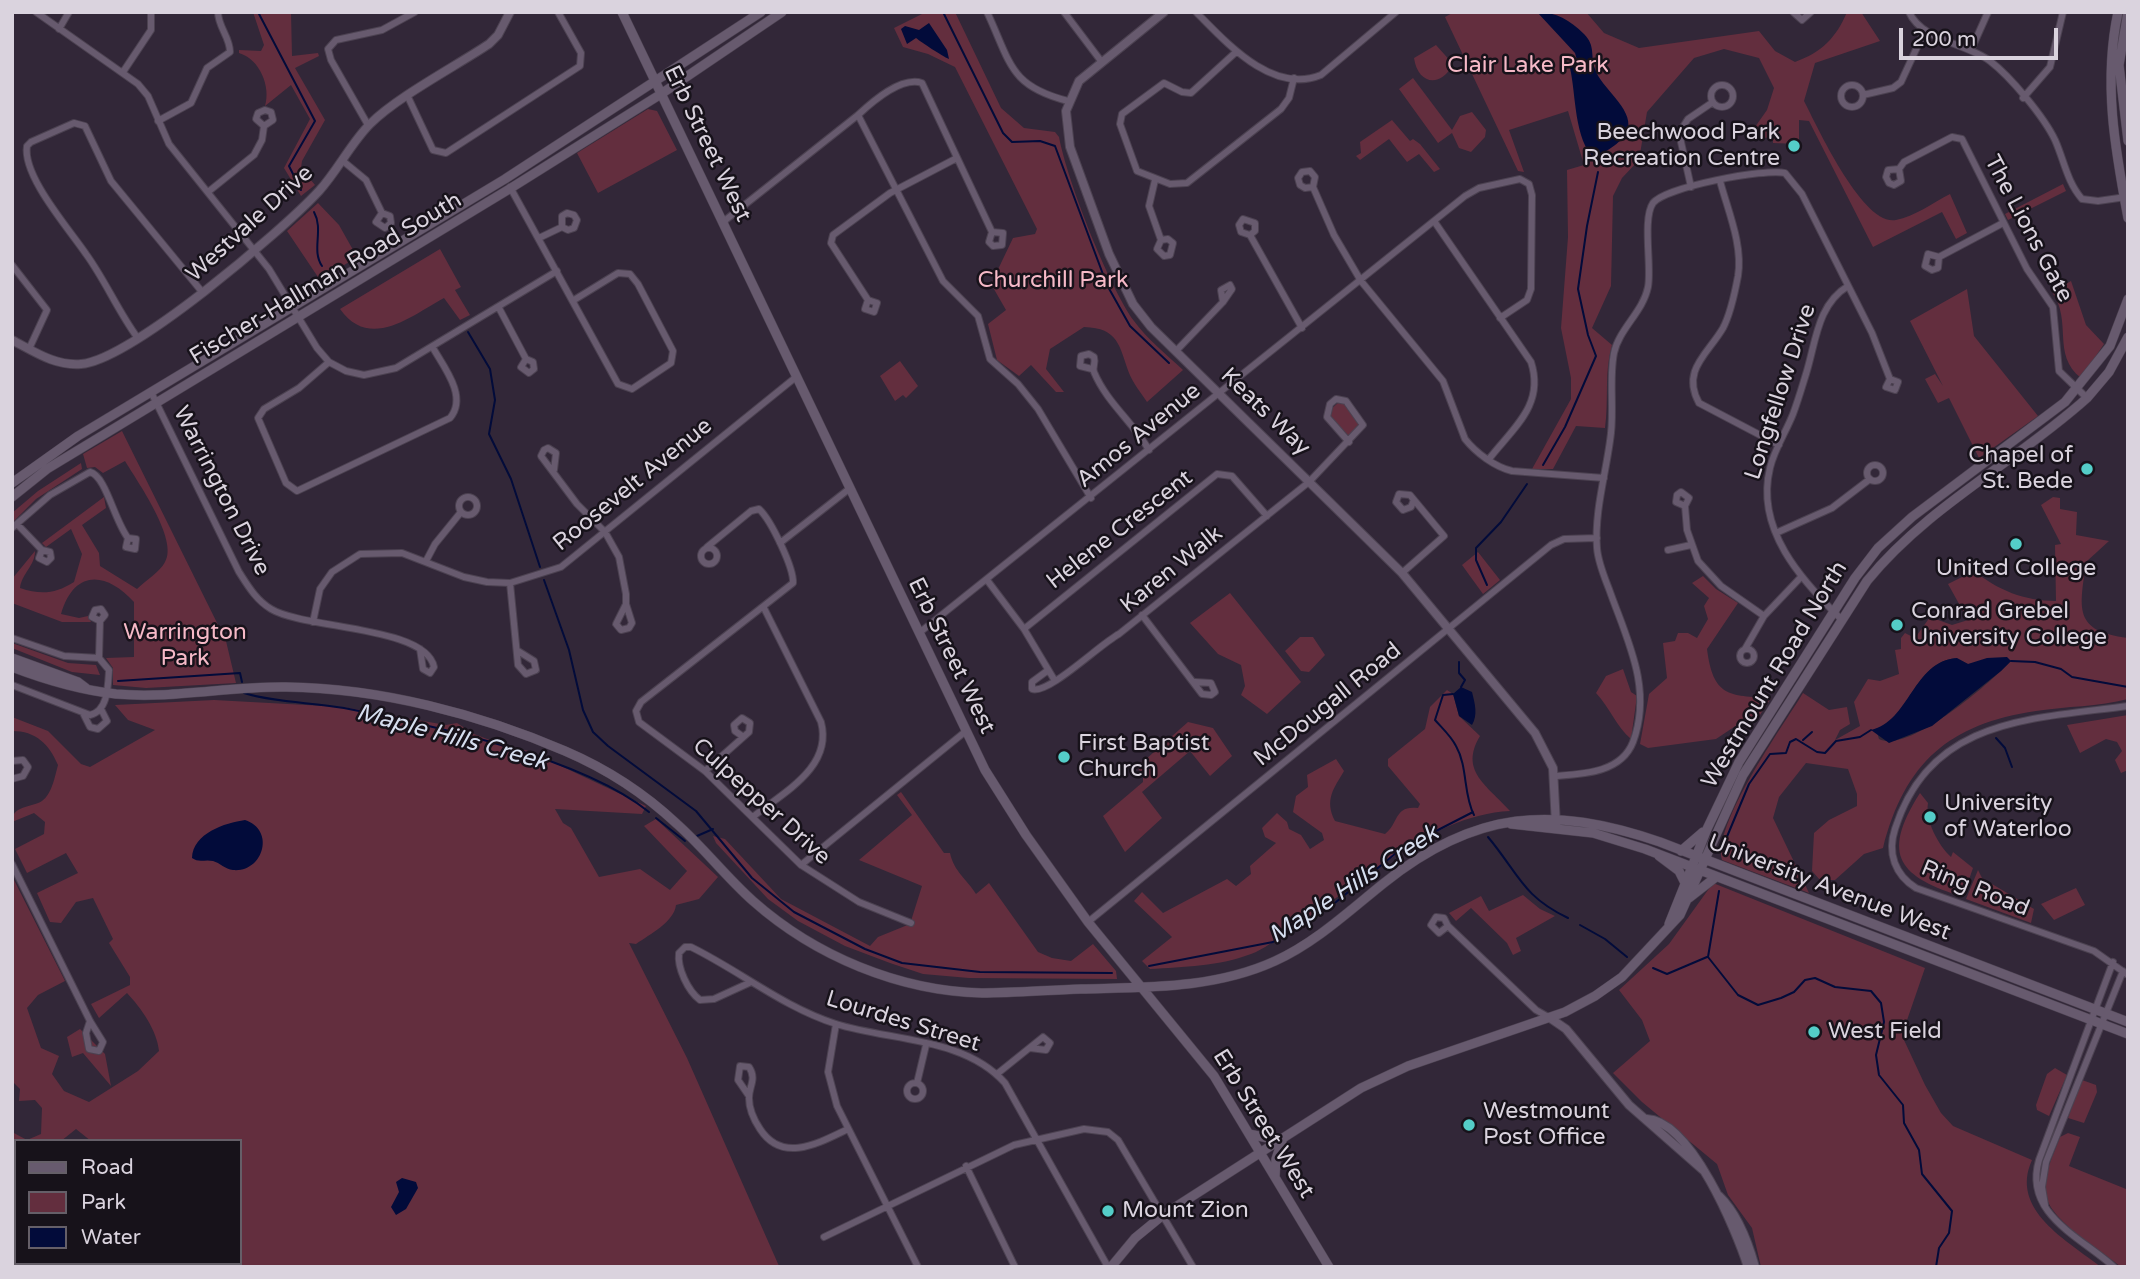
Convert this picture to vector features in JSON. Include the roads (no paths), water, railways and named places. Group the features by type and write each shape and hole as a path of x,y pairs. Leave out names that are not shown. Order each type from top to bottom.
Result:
{"main road":[{"name":"Erb Street West","path":"622,12 966,731 1010,812 1088,922 1213,1076 1329,1267"},
{"name":"Fischer-Hallman Road South","path":"12,497 47,469 293,307 505,179 761,12"},
{"name":"Fischer-Hallman Road South","path":"12,483 79,436 155,398 299,317 511,188 661,94 782,12"},
{"path":"2118,12 2112,40 2110,92 2128,218"},
{"path":"2128,12 2119,65 2128,141"},
{"name":"Westmount Road North","path":"1109,1267 1135,1238 1163,1215 1261,1155 1361,1088 1391,1073 1584,1003 1640,959 1680,915 1688,899 1707,829 1739,762 1832,611 1878,548 1912,517 2065,402 2110,346 2128,299"},
{"name":"Westmount Road North","path":"1669,925 1685,883 1698,864 1743,775 1842,619 1888,554 1924,521 2087,398 2109,372 2128,337"},
{"name":"University Avenue West","path":"12,658 78,682 87,689"},
{"name":"University Avenue West","path":"12,667 75,688 106,692 153,694 289,687 394,698 451,712 550,744 586,760 631,786 678,824 755,903 812,944 869,970 924,987 979,993 1142,987 1226,978 1272,962 1326,930 1415,859 1439,844 1476,830 1511,824 1520,827 1556,824 1618,828 1681,851 1716,877 2097,1016 2128,1022"},
{"name":"University Avenue West","path":"1556,824 1698,864 2097,1016 2128,1034"},
{"path":"1681,851 1707,829"},
{"path":"1655,852 1679,872 1685,883"},
{"path":"1688,899 1716,877"},
{"path":"1249,1134 1282,1141 1276,1159 1275,1179"}],"street":[{"path":"36,12 123,72 148,96 169,144 254,249 329,362 364,375 397,368 557,271"},
{"path":"59,29 69,12"},
{"path":"123,72 151,30 151,12"},
{"path":"158,121 191,103 207,68 230,52 229,42 219,24 218,12"},
{"path":"369,125 331,60 328,48 336,40 382,30 415,12"},
{"name":"Westvale Drive","path":"12,340 58,362 84,364 114,352 187,307 315,196 369,125 489,44 498,35 510,12"},
{"path":"408,97 433,150 446,153 580,66 581,53 558,12"},
{"path":"987,12 1023,82 1042,94 1069,101 1079,81 1164,12"},
{"path":"1064,12 1101,61"},
{"path":"1196,12 1236,52 1255,66 1294,78 1321,75 1396,12"},
{"path":"1793,12 1802,20 1811,12"},
{"path":"1909,12 1925,30 1990,61 2049,129 2071,183 2082,199 2098,201 2126,197"},
{"path":"1971,50 1988,12"},
{"path":"2023,97 2050,67 2063,12"},
{"path":"1863,95 1893,88 1901,82 1925,30"},
{"path":"1236,52 1191,93 1182,92 1164,83 1122,114 1120,124 1137,171 1155,180 1177,184 1195,178 1286,104 1294,78"},
{"path":"723,222 858,115 889,92 913,81 922,83 992,232"},
{"name":"Keats Way","path":"1069,101 1065,123 1070,147 1109,254 1133,304 1146,322 1402,573 1540,740 1555,776 1556,824"},
{"path":"1691,187 1679,133 1688,120 1713,102"},
{"path":"858,115 943,281 978,316 990,359 1018,384 1038,409 1091,498"},
{"path":"137,337 86,253 55,216 27,157 26,146 31,142 74,123 85,126 111,181 203,293"},
{"path":"208,192 254,155 262,140 264,126"},
{"name":"The Lions Gate","path":"1899,169 1905,162 1958,136 2027,269 2053,307 2059,371 2087,398"},
{"path":"868,300 831,239 896,190 957,158"},
{"path":"343,161 366,180 382,213"},
{"path":"1555,776 1596,772 1618,761 1632,745 1640,718 1642,694 1638,670 1601,567 1597,538 1614,406 1615,350 1648,285 1649,217 1653,204 1662,196 1691,187 1764,171 1785,173 1802,194 1872,333 1890,379"},
{"path":"505,179 574,300 614,378 624,388 638,386 671,363 673,351 638,284 630,274 618,273 574,300"},
{"name":"Amos Avenue","path":"919,633 1434,221 1479,188 1520,179 1529,184 1532,195 1531,289 1527,300 1500,318"},
{"path":"1155,180 1149,206 1161,240"},
{"path":"1720,181 1738,250 1739,273 1723,328 1700,357 1692,384 1699,403 1779,445"},
{"path":"1312,187 1334,234 1361,281 1443,381 1467,442 1489,459 1512,471 1604,478"},
{"path":"1434,221 1531,362 1535,378 1535,396 1489,459"},
{"path":"1939,257 2003,223"},
{"path":"539,239 562,227"},
{"path":"1250,235 1302,327"},
{"path":"12,265 47,310 29,349"},
{"name":"Longfellow Drive","path":"1842,619 1801,577 1776,533 1766,494 1770,467 1793,414 1827,304 1848,286"},
{"path":"1176,351 1223,302"},
{"path":"499,308 526,359"},
{"path":"329,362 299,388 260,413 259,424 286,483 292,489 303,489 450,418 457,405 456,394 433,348"},
{"path":"1092,369 1118,413 1135,429 1149,450"},
{"name":"Roosevelt Avenue","path":"313,622 320,589 332,572 360,554 381,552 426,561 464,577 510,583 561,566 796,377"},
{"name":"Warrington Drive","path":"155,398 239,572 256,597 271,609 292,618 357,629 420,649"},
{"path":"1336,399 1346,401 1363,421 1362,428 1349,442 1327,417 1330,404 1336,399"},
{"name":"Karen Walk","path":"1055,681 1309,482 1349,442"},
{"path":"554,470 577,504 605,532 622,564 626,604"},
{"path":"42,550 15,526 50,495 90,472 97,474 105,486 114,517 128,538"},
{"name":"Helene Crescent","path":"1024,629 1217,474 1229,474 1267,516"},
{"path":"1776,533 1832,508 1870,479"},
{"path":"707,547 755,509 763,513 780,543 849,489"},
{"path":"1402,573 1444,536 1422,508 1413,502"},
{"path":"1685,506 1690,545 1704,569 1721,586 1764,616"},
{"path":"426,561 435,544 461,512"},
{"name":"McDougall Road","path":"1088,922 1551,545 1564,539 1597,538"},
{"name":"Culpepper Drive","path":"780,543 793,583 641,702 636,711 639,722 705,771 754,816 801,865 859,902 911,923"},
{"path":"1668,550 1690,545"},
{"path":"1745,649 1764,616 1801,577"},
{"path":"987,580 1024,629 1046,671 1055,681 1042,690 1032,689 1032,682 1046,671"},
{"path":"510,583 514,635 518,651"},
{"path":"754,816 809,771 820,757 824,740 821,722 764,608"},
{"path":"1142,615 1195,682"},
{"path":"12,685 84,715 97,714 102,709 109,670 99,658 100,621"},
{"path":"12,638 64,656 99,658"},
{"name":"Ring Road","path":"2097,1016 2126,973 2113,962 2094,951 1916,888 1898,870 1891,844 1900,814 1915,784 1941,755 1959,743 2014,722 2128,706"},
{"path":"84,715 90,727 98,729 107,721 102,709"},
{"path":"801,865 966,731"},
{"path":"705,771 742,736"},
{"path":"12,761 23,760 28,767 23,776 12,779"},
{"path":"12,864 90,1021"},
{"path":"1448,926 1536,1010 1566,1029 1629,1105 1647,1119 1655,1119 1685,1143 1702,1163 1703,1170 1719,1196 1748,1267"},
{"name":"Lourdes Street","path":"749,983 714,999 700,1000 692,993 679,964 679,953 685,947 691,947 749,983 835,1024 973,1058 997,1074 1109,1267"},
{"path":"2113,962 2097,1016 2036,1168 2037,1194 2050,1216 2114,1267"},
{"path":"835,1024 828,1072 846,1129 918,1267"},
{"path":"917,1083 926,1045"},
{"path":"997,1074 1030,1048"},
{"path":"749,1096 751,1110 759,1128 770,1141 783,1149 808,1147 846,1129"},
{"path":"824,1237 1014,1145 1097,1129 1108,1132 1118,1140 1193,1267"},
{"path":"966,1166 1015,1267"},
{"path":"1719,1196 1728,1205 1740,1227 1755,1267"}],"water":[{"path":"1537,12 1562,18 1584,34 1590,43 1598,76 1626,113 1626,134 1614,146 1595,158 1588,151 1579,129 1570,68 1577,60 1575,53"},
{"path":"929,23 947,50 949,59 916,38 907,44 901,29 905,26 919,30"},
{"path":"2007,657 2011,661 2001,671 1932,726 1889,743 1871,730 1895,715 1930,669 1942,662 1957,658 1968,664 1987,658"},
{"path":"1461,687 1472,692 1475,713 1472,725 1459,716 1453,694"},
{"path":"245,820 255,825 263,841 262,850 252,865 233,870 213,861 192,858 194,849 204,836 220,827"},
{"path":"402,1178 416,1182 418,1188 406,1209 396,1215 391,1207 399,1192 396,1182"}],"waterway":[{"path":"258,12 315,121 289,166 301,190"},
{"path":"943,12 1003,133 1012,142 1040,141 1055,146 1107,285 1130,326 1169,363"},
{"path":"1543,465 1565,427 1596,356 1588,335 1578,289 1598,172"},
{"path":"314,212 322,266"},
{"path":"468,332 490,369 495,400 489,434 511,479 540,567"},
{"path":"1487,585 1476,560 1476,548 1501,522 1527,484"},
{"name":"Maple Hills Creek","path":"544,580 569,650 583,710 593,732 696,811 752,878 794,912 865,949 902,963 980,972 1112,973"},
{"path":"2011,661 2035,662 2061,669 2072,677 2128,687"},
{"path":"1459,662 1459,673 1465,680 1461,687"},
{"name":"Maple Hills Creek","path":"118,681 240,673 242,682"},
{"name":"Maple Hills Creek","path":"244,693 379,715 504,746 585,775 620,792 649,812"},
{"path":"1453,694 1443,695 1435,720 1452,739 1460,754 1474,815"},
{"path":"1721,851 1749,784 1770,754 1786,753 1790,742 1796,739 1817,752 1825,753 1836,741 1860,737 1871,730"},
{"path":"1803,740 1812,732"},
{"path":"1996,738 2005,748 2012,767"},
{"name":"Maple Hills Creek","path":"1149,966 1273,942 1336,902 1401,849 1473,812"},
{"name":"Maple Hills Creek","path":"656,818 685,841"},
{"name":"Maple Hills Creek","path":"697,836 713,829"},
{"path":"1488,837 1522,883 1540,901 1568,918"},
{"path":"1719,891 1708,957 1738,995 1758,1005 1794,992 1805,980 1815,978 1835,987 1871,991 1881,1003 1884,1022 1876,1055 1879,1075 1903,1105 1904,1123 1919,1150 1922,1174 1952,1211 1949,1233 1939,1248 1936,1267"},
{"path":"1580,925 1605,939 1627,957"},
{"path":"1653,968 1667,974 1707,957"}],"place":[{"name":"Beechwood Park Recreation Centre","path":"1794,146"},
{"name":"Chapel of St. Bede","path":"2087,469"},
{"name":"United College","path":"2016,544"},
{"name":"Conrad Grebel University College","path":"1897,625"},
{"name":"First Baptist Church","path":"1064,757"},
{"name":"University of Waterloo","path":"1930,817"},
{"name":"West Field","path":"1814,1032"},
{"name":"Westmount Post Office","path":"1469,1125"},
{"name":"Mount Zion","path":"1108,1211"}],"park label":[{"name":"Clair Lake Park","path":"1528,66"},
{"name":"Churchill Park","path":"1053,281"},
{"name":"Warrington Park","path":"185,646"}]}
